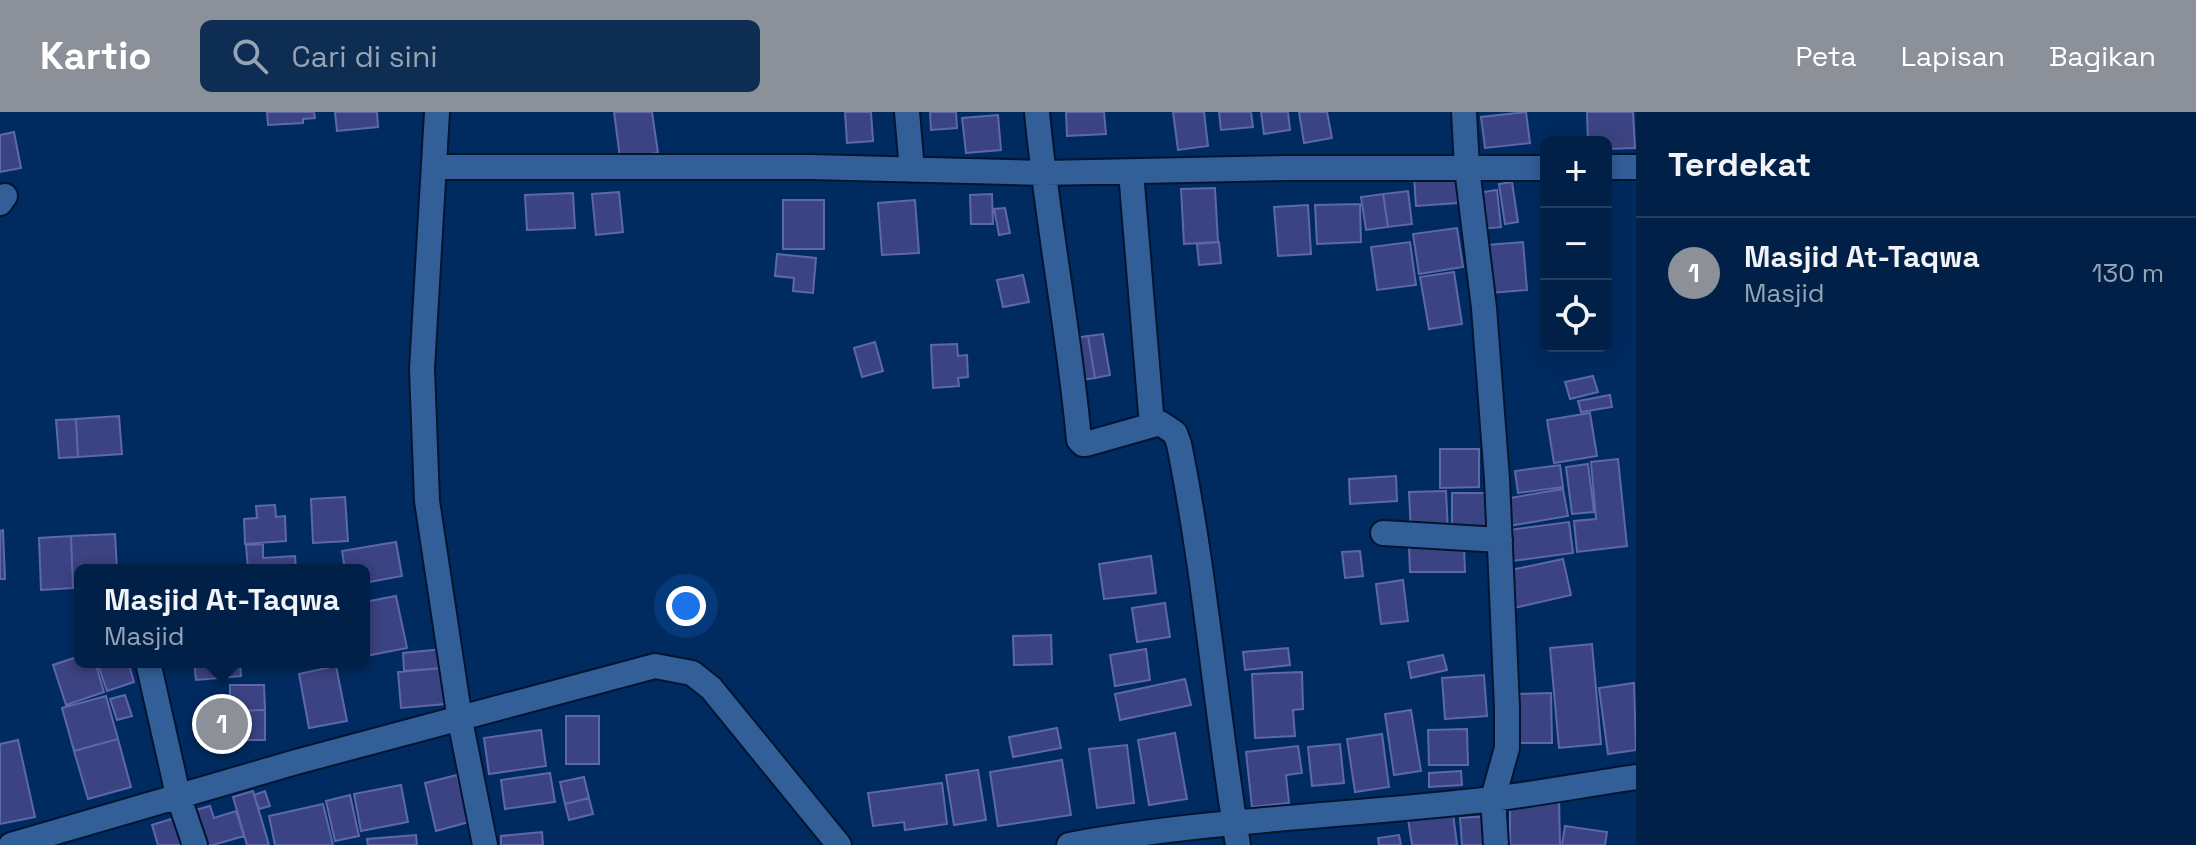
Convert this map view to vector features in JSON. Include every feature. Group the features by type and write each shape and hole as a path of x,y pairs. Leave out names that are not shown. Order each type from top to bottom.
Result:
{"street":[{"path":"437,112 422,369 427,501 460,720 485,845"},
{"path":"907,112 912,170"},
{"path":"1037,112 1043,173 1070,350 1079,440 1086,444 1160,423 1175,433 1179,444 1194,518 1223,756 1236,834"},
{"path":"1464,112 1467,168 1484,308 1500,540 1507,748 1493,798 1496,845"},
{"path":"435,167 810,167 1043,173 1540,168"},
{"path":"1612,167 1636,167"},
{"path":"1131,172 1152,425"},
{"path":"1383,533 1500,540"},
{"path":"19,844 178,795 655,666 692,673 711,688 839,845"},
{"path":"149,668 178,795 195,845"},
{"path":"1069,845 1111,837 1236,834 1636,777"}],"building":[{"path":"267,112 314,112 315,118 303,119 303,123 268,125"},
{"path":"335,112 377,112 378,127 337,131"},
{"path":"614,112 652,112 658,153 620,158"},
{"path":"845,112 871,112 873,141 847,143"},
{"path":"930,112 956,112 957,128 931,130"},
{"path":"1066,112 1104,112 1106,134 1067,136"},
{"path":"1173,112 1204,112 1208,146 1178,150"},
{"path":"1219,112 1251,112 1253,127 1221,130"},
{"path":"1261,112 1288,112 1290,130 1264,134"},
{"path":"1299,112 1327,112 1332,138 1304,143"},
{"path":"1526,112 1530,143 1485,148 1481,117"},
{"path":"1587,112 1633,112 1635,148 1612,149 1612,136 1588,136"},
{"path":"998,115 1001,150 966,153 962,118"},
{"path":"14,132 21,168 0,172 0,135"},
{"path":"1456,173 1458,203 1416,206 1414,176"},
{"path":"1512,182 1518,222 1505,224 1499,184"},
{"path":"1215,188 1218,242 1184,244 1181,189"},
{"path":"1497,190 1501,227 1481,229 1477,193"},
{"path":"1408,191 1412,224 1388,227 1383,194"},
{"path":"619,192 623,232 596,235 592,194"},
{"path":"573,193 575,228 527,230 525,195"},
{"path":"992,194 993,224 971,224 970,195"},
{"path":"1383,194 1388,227 1366,230 1361,197"},
{"path":"783,200 824,200 824,249 783,249"},
{"path":"915,200 919,253 882,255 878,203"},
{"path":"1360,204 1361,242 1317,244 1315,205"},
{"path":"1308,205 1311,254 1278,256 1274,207"},
{"path":"1005,208 1010,233 999,235 994,209"},
{"path":"1457,228 1463,267 1419,274 1413,234"},
{"path":"1219,242 1221,263 1199,265 1197,244"},
{"path":"1410,242 1416,285 1377,290 1371,247"},
{"path":"1523,242 1527,290 1491,293 1487,245"},
{"path":"777,254 816,258 813,293 793,291 794,278 775,276"},
{"path":"1454,272 1462,324 1429,329 1420,277"},
{"path":"1023,275 1029,302 1003,307 997,280"},
{"path":"1103,334 1110,375 1095,378 1088,336"},
{"path":"1088,336 1095,378 1076,381 1069,339"},
{"path":"875,342 883,371 862,377 854,348"},
{"path":"957,344 958,356 967,355 968,377 958,378 959,386 933,388 931,345"},
{"path":"1593,376 1598,392 1570,399 1565,382"},
{"path":"1610,395 1612,407 1581,412 1578,401"},
{"path":"1590,413 1597,456 1554,463 1547,420"},
{"path":"119,416 122,454 78,457 76,419"},
{"path":"76,419 78,457 59,458 56,420"},
{"path":"1440,449 1479,449 1479,487 1440,488"},
{"path":"1618,459 1627,546 1577,552 1574,521 1596,519 1591,462"},
{"path":"1588,464 1594,512 1572,514 1566,467"},
{"path":"1560,465 1563,487 1518,493 1515,471"},
{"path":"1396,476 1397,501 1350,504 1349,479"},
{"path":"1563,489 1568,516 1503,527 1498,500"},
{"path":"1446,491 1448,532 1411,534 1409,492"},
{"path":"1452,493 1487,493 1488,536 1452,536"},
{"path":"345,497 348,541 313,543 311,499"},
{"path":"275,505 276,517 285,516 286,541 245,544 244,519 257,518 256,506"},
{"path":"1569,522 1573,553 1512,561 1508,530"},
{"path":"3,530 5,579 0,579 0,531"},
{"path":"115,534 117,564 74,564 73,588 71,536"},
{"path":"71,536 73,588 41,590 39,538"},
{"path":"396,542 402,576 370,582 370,564 344,564 342,551"},
{"path":"263,544 263,558 295,556 296,564 248,564 246,545"},
{"path":"1409,546 1464,546 1465,572 1410,572"},
{"path":"1360,551 1363,576 1345,578 1342,552"},
{"path":"1151,556 1156,593 1104,599 1099,564"},
{"path":"1563,559 1571,595 1514,608 1506,571"},
{"path":"1403,580 1408,621 1381,624 1376,584"},
{"path":"396,596 407,648 370,655 370,601"},
{"path":"1165,603 1170,637 1137,642 1132,608"},
{"path":"1051,635 1052,664 1014,665 1013,636"},
{"path":"1592,644 1601,744 1559,748 1550,648"},
{"path":"1288,648 1290,665 1245,670 1243,652"},
{"path":"442,649 443,668 404,671 403,653"},
{"path":"1146,649 1150,680 1115,686 1110,655"},
{"path":"1443,655 1447,670 1411,678 1408,662"},
{"path":"74,658 74,668 97,668 104,692 66,705 53,665"},
{"path":"99,668 130,668 134,682 107,691"},
{"path":"195,668 240,668 241,676 196,680"},
{"path":"336,668 347,721 309,728 299,674"},
{"path":"443,668 446,704 401,708 398,672"},
{"path":"1302,672 1303,709 1293,710 1295,736 1255,738 1252,674"},
{"path":"1484,675 1487,716 1445,719 1442,678"},
{"path":"1185,679 1191,705 1120,720 1115,694"},
{"path":"1634,683 1636,750 1608,754 1599,688"},
{"path":"230,685 264,685 265,710 230,711"},
{"path":"1551,693 1552,743 1515,743 1514,694"},
{"path":"125,695 132,716 117,720 110,699"},
{"path":"106,696 118,739 74,751 62,708"},
{"path":"265,710 265,740 230,740 230,711"},
{"path":"1411,710 1421,771 1394,775 1385,714"},
{"path":"566,716 599,716 599,764 566,764"},
{"path":"1057,728 1061,748 1013,757 1009,737"},
{"path":"1467,729 1468,765 1429,765 1428,730"},
{"path":"541,730 546,766 489,774 484,738"},
{"path":"1175,733 1187,799 1149,805 1138,740"},
{"path":"1382,734 1389,787 1355,792 1347,739"},
{"path":"118,739 131,787 88,799 74,751"},
{"path":"18,740 35,817 0,824 0,744"},
{"path":"1340,744 1344,783 1312,786 1308,747"},
{"path":"1127,745 1134,803 1097,808 1089,749"},
{"path":"1298,746 1302,773 1286,775 1289,803 1252,807 1246,752"},
{"path":"1062,760 1071,815 998,826 990,772"},
{"path":"978,770 986,820 954,825 946,775"},
{"path":"1461,771 1462,785 1429,787 1429,773"},
{"path":"550,773 555,802 505,809 501,780"},
{"path":"457,775 469,822 436,831 425,783"},
{"path":"584,777 589,798 565,804 560,782"},
{"path":"942,783 947,824 905,830 904,822 873,826 868,793"},
{"path":"401,785 408,822 361,831 354,794"},
{"path":"253,791 269,845 247,845 233,797"},
{"path":"265,791 270,806 259,809 254,795"},
{"path":"350,795 359,836 335,841 326,801"},
{"path":"589,798 593,814 569,820 565,804"},
{"path":"1510,798 1559,798 1560,845 1510,845"},
{"path":"323,804 333,845 275,845 269,816"},
{"path":"210,806 214,818 236,811 244,836 202,845 192,811"},
{"path":"1453,813 1457,845 1412,845 1408,819"},
{"path":"181,816 190,845 158,845 152,825"},
{"path":"1489,816 1491,845 1462,845 1460,818"},
{"path":"1565,826 1607,832 1605,845 1562,845"},
{"path":"542,832 543,845 501,845 501,836"},
{"path":"416,835 417,845 368,845 367,839"},
{"path":"1399,835 1401,845 1379,845 1378,838"}],"place":[{"name":"Masjid At-Taqwa","path":"222,724"}]}
